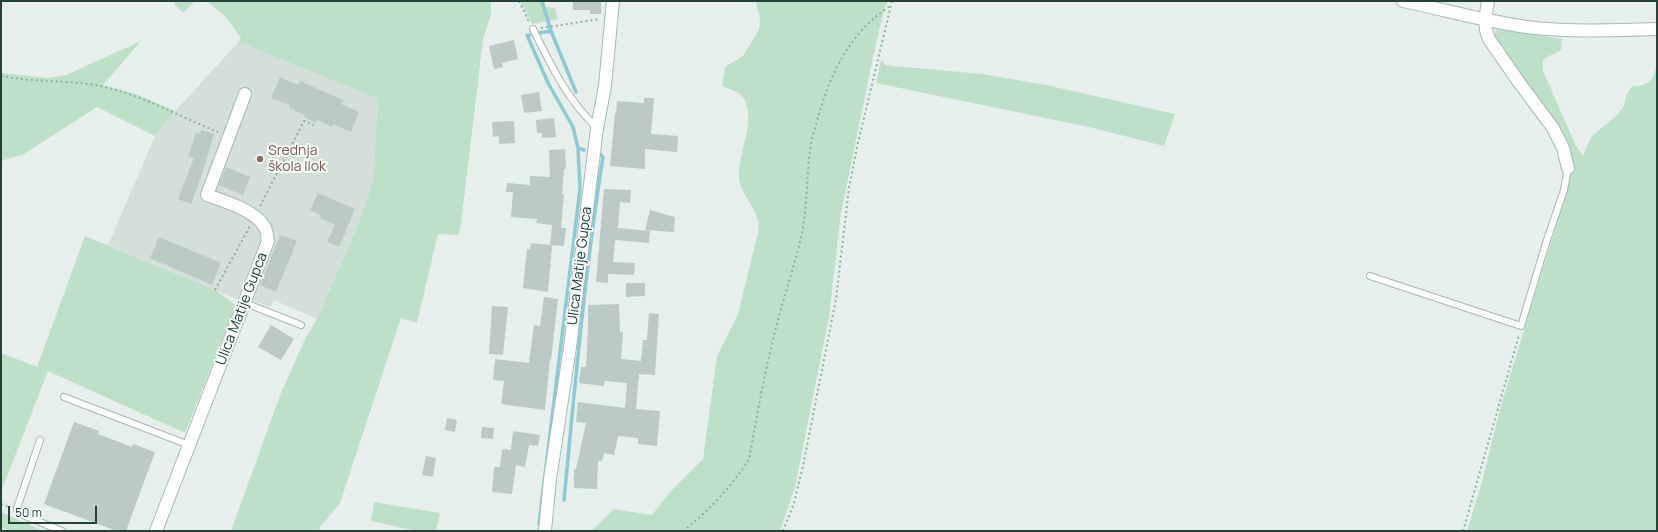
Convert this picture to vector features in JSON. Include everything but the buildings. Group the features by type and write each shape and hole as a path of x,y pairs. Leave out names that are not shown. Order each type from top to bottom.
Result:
{"street":[{"name":"Ulica Matije Gupca","path":"545,531 550,479 570,347 597,128 605,86 613,1"},
{"path":"1403,1 1485,20 1535,28 1588,31 1657,29"},
{"path":"1488,1 1485,20 1489,39 1553,128 1563,148 1568,168"},
{"name":"Ulica Matije Gupca","path":"156,531 268,242 264,226 255,217 230,203 207,196 245,94"}],"lane":[{"path":"533,29 560,83 579,110 597,128"},
{"path":"1370,276 1521,326 1564,190 1568,168"},
{"path":"245,303 301,325"},
{"path":"64,397 189,445"},
{"path":"40,440 17,510 25,516 62,531"}],"path":[{"path":"519,1 533,29"},
{"path":"783,531 794,503 803,466 836,299 850,181 892,1"},
{"path":"683,531 722,493 739,474 749,459 771,349 803,229 806,214 811,144 820,110 831,77 844,52 874,18 890,6"},
{"path":"547,26 611,18"},
{"path":"1,76 95,85 146,100 229,136"},
{"path":"215,290 255,217 304,121 314,125"},
{"path":"1463,531 1521,326"}],"shaded area":[{"name":"Srednja škola Ilok","path":"237,44 246,45 378,99 373,182 360,220 317,319 274,300 270,307 247,298 245,303 108,245 155,136 175,111"}],"green space":[{"path":"176,1 195,1 183,13 174,4"},
{"path":"207,1 491,1 491,15 483,39 461,224 458,235 438,234 417,323 401,318 340,503 320,527 319,531 231,531 279,398 305,339 317,319 360,220 373,182 378,99 246,45 237,44 241,38 226,17"},
{"path":"520,1 544,1 546,7 555,8 558,19 532,24"},
{"path":"756,1 888,1 885,7 876,43 841,213 829,317 795,487 780,531 591,531 614,509 652,515 671,491 703,459 717,356 738,314 758,233 756,215 744,193 739,176 741,156 748,124 746,104 741,95 722,86 725,67 743,56 759,30 760,20"},
{"path":"1497,29 1562,39 1561,50 1543,60 1543,71 1576,146 1583,156 1591,137 1618,114 1624,106 1626,96 1632,86 1638,86 1649,82 1657,66 1657,531 1467,531 1482,482 1500,409 1571,172 1567,147 1492,37"},
{"path":"141,41 103,85 136,94 175,111 155,136 97,107 24,154 1,161 1,73 48,78 66,75"},
{"path":"881,60 886,65 982,74 1046,85 1175,114 1164,146 1089,127 876,83"},
{"path":"85,236 215,290 236,305 185,433 48,371 1,492 1,353 37,367"},
{"path":"374,502 440,513 436,531 417,531 371,521"},
{"path":"1,512 43,531 9,531 1,527"}],"waterway":[{"path":"542,1 551,31 576,92"},
{"path":"539,33 551,31"},
{"path":"530,35 527,35 548,83 573,127 578,148 580,189 539,524"},
{"path":"578,148 584,150"},
{"path":"564,500 576,371 603,157 600,154"}],"place":[{"name":"Srednja škola Ilok","path":"260,159"}]}
